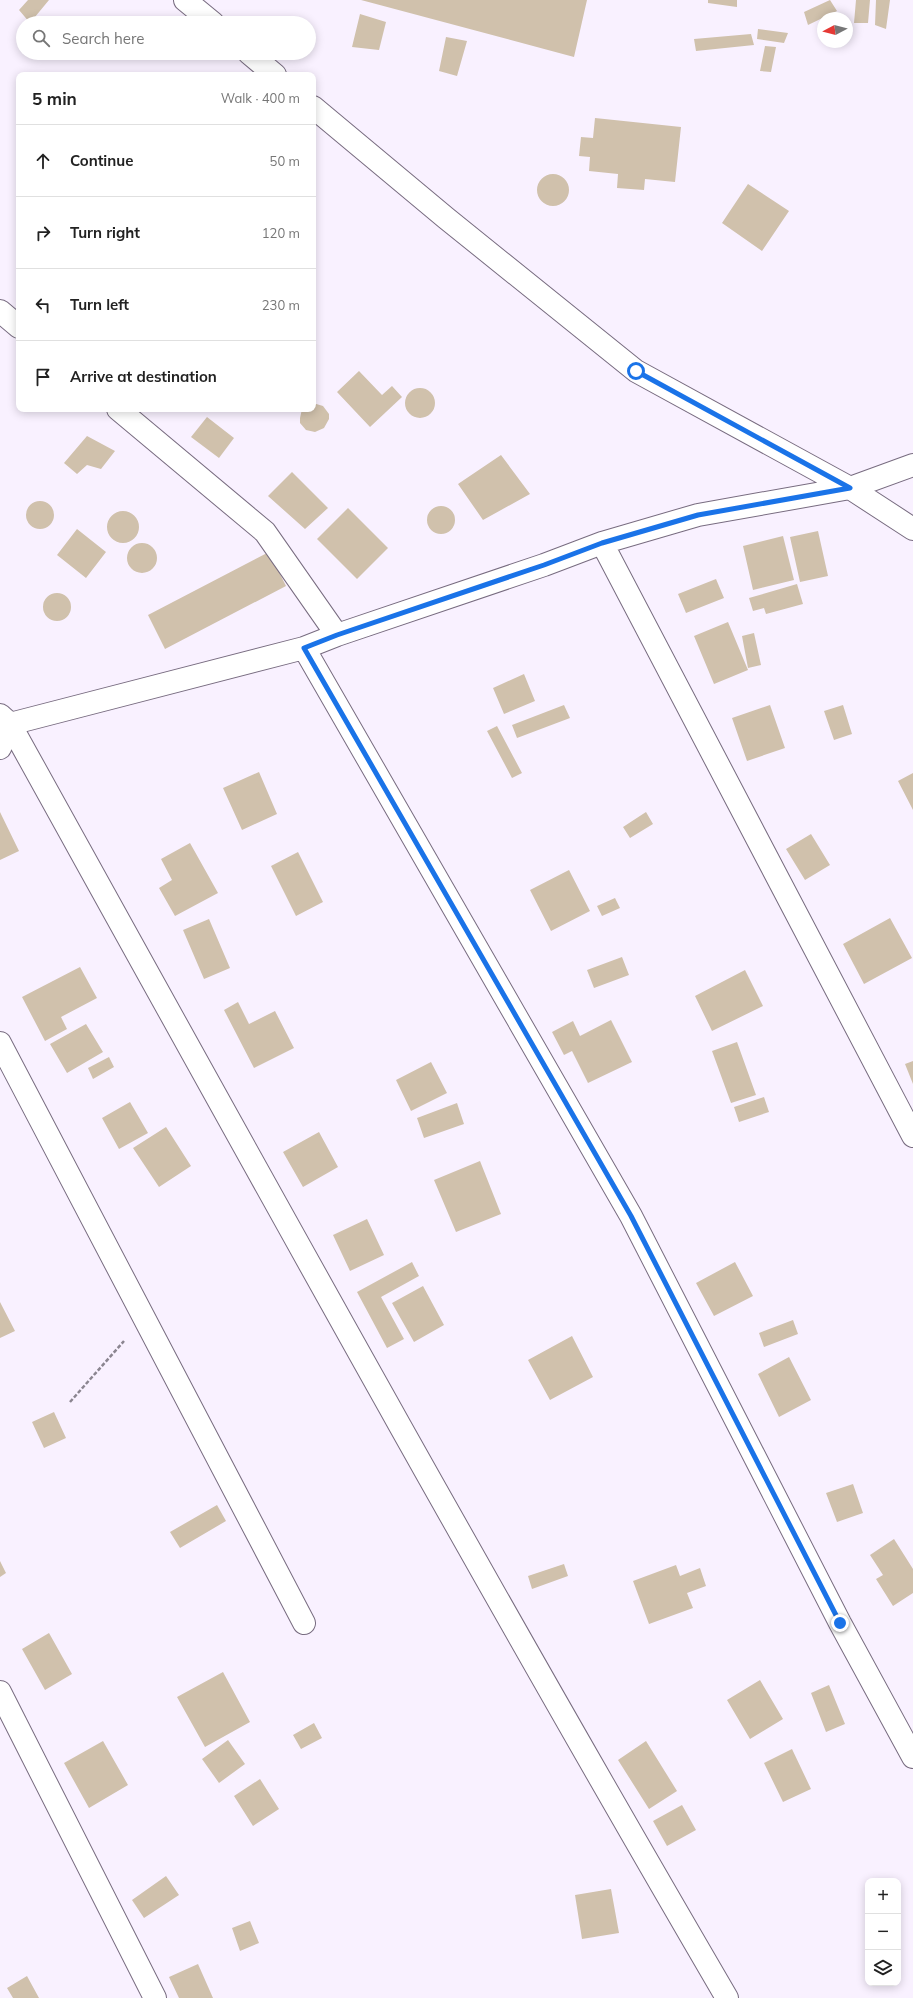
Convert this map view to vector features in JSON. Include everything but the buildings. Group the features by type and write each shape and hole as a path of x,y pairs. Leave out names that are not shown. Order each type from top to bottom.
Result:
{"street":[{"path":"185,0 204,16"},
{"path":"257,60 271,72"},
{"path":"316,109 636,371 850,488 913,529"},
{"path":"0,311 16,324"},
{"path":"122,412 265,532 337,635"},
{"path":"5,720 304,648 337,635 544,565 602,543 698,515 850,488 913,465"},
{"path":"602,543 913,1136"},
{"path":"304,648 631,1216 840,1623 913,1757"},
{"path":"0,748 5,720"},
{"path":"5,720 574,1735 727,1998"},
{"path":"0,1043 304,1622"},
{"path":"0,1692 155,1998"}],"path":[{"path":"70,1402 132,1333 146,1321"}],"route":[{"path":"636,371 850,488 698,515 602,543 544,565 337,635 304,648 631,1216 840,1623"}]}
